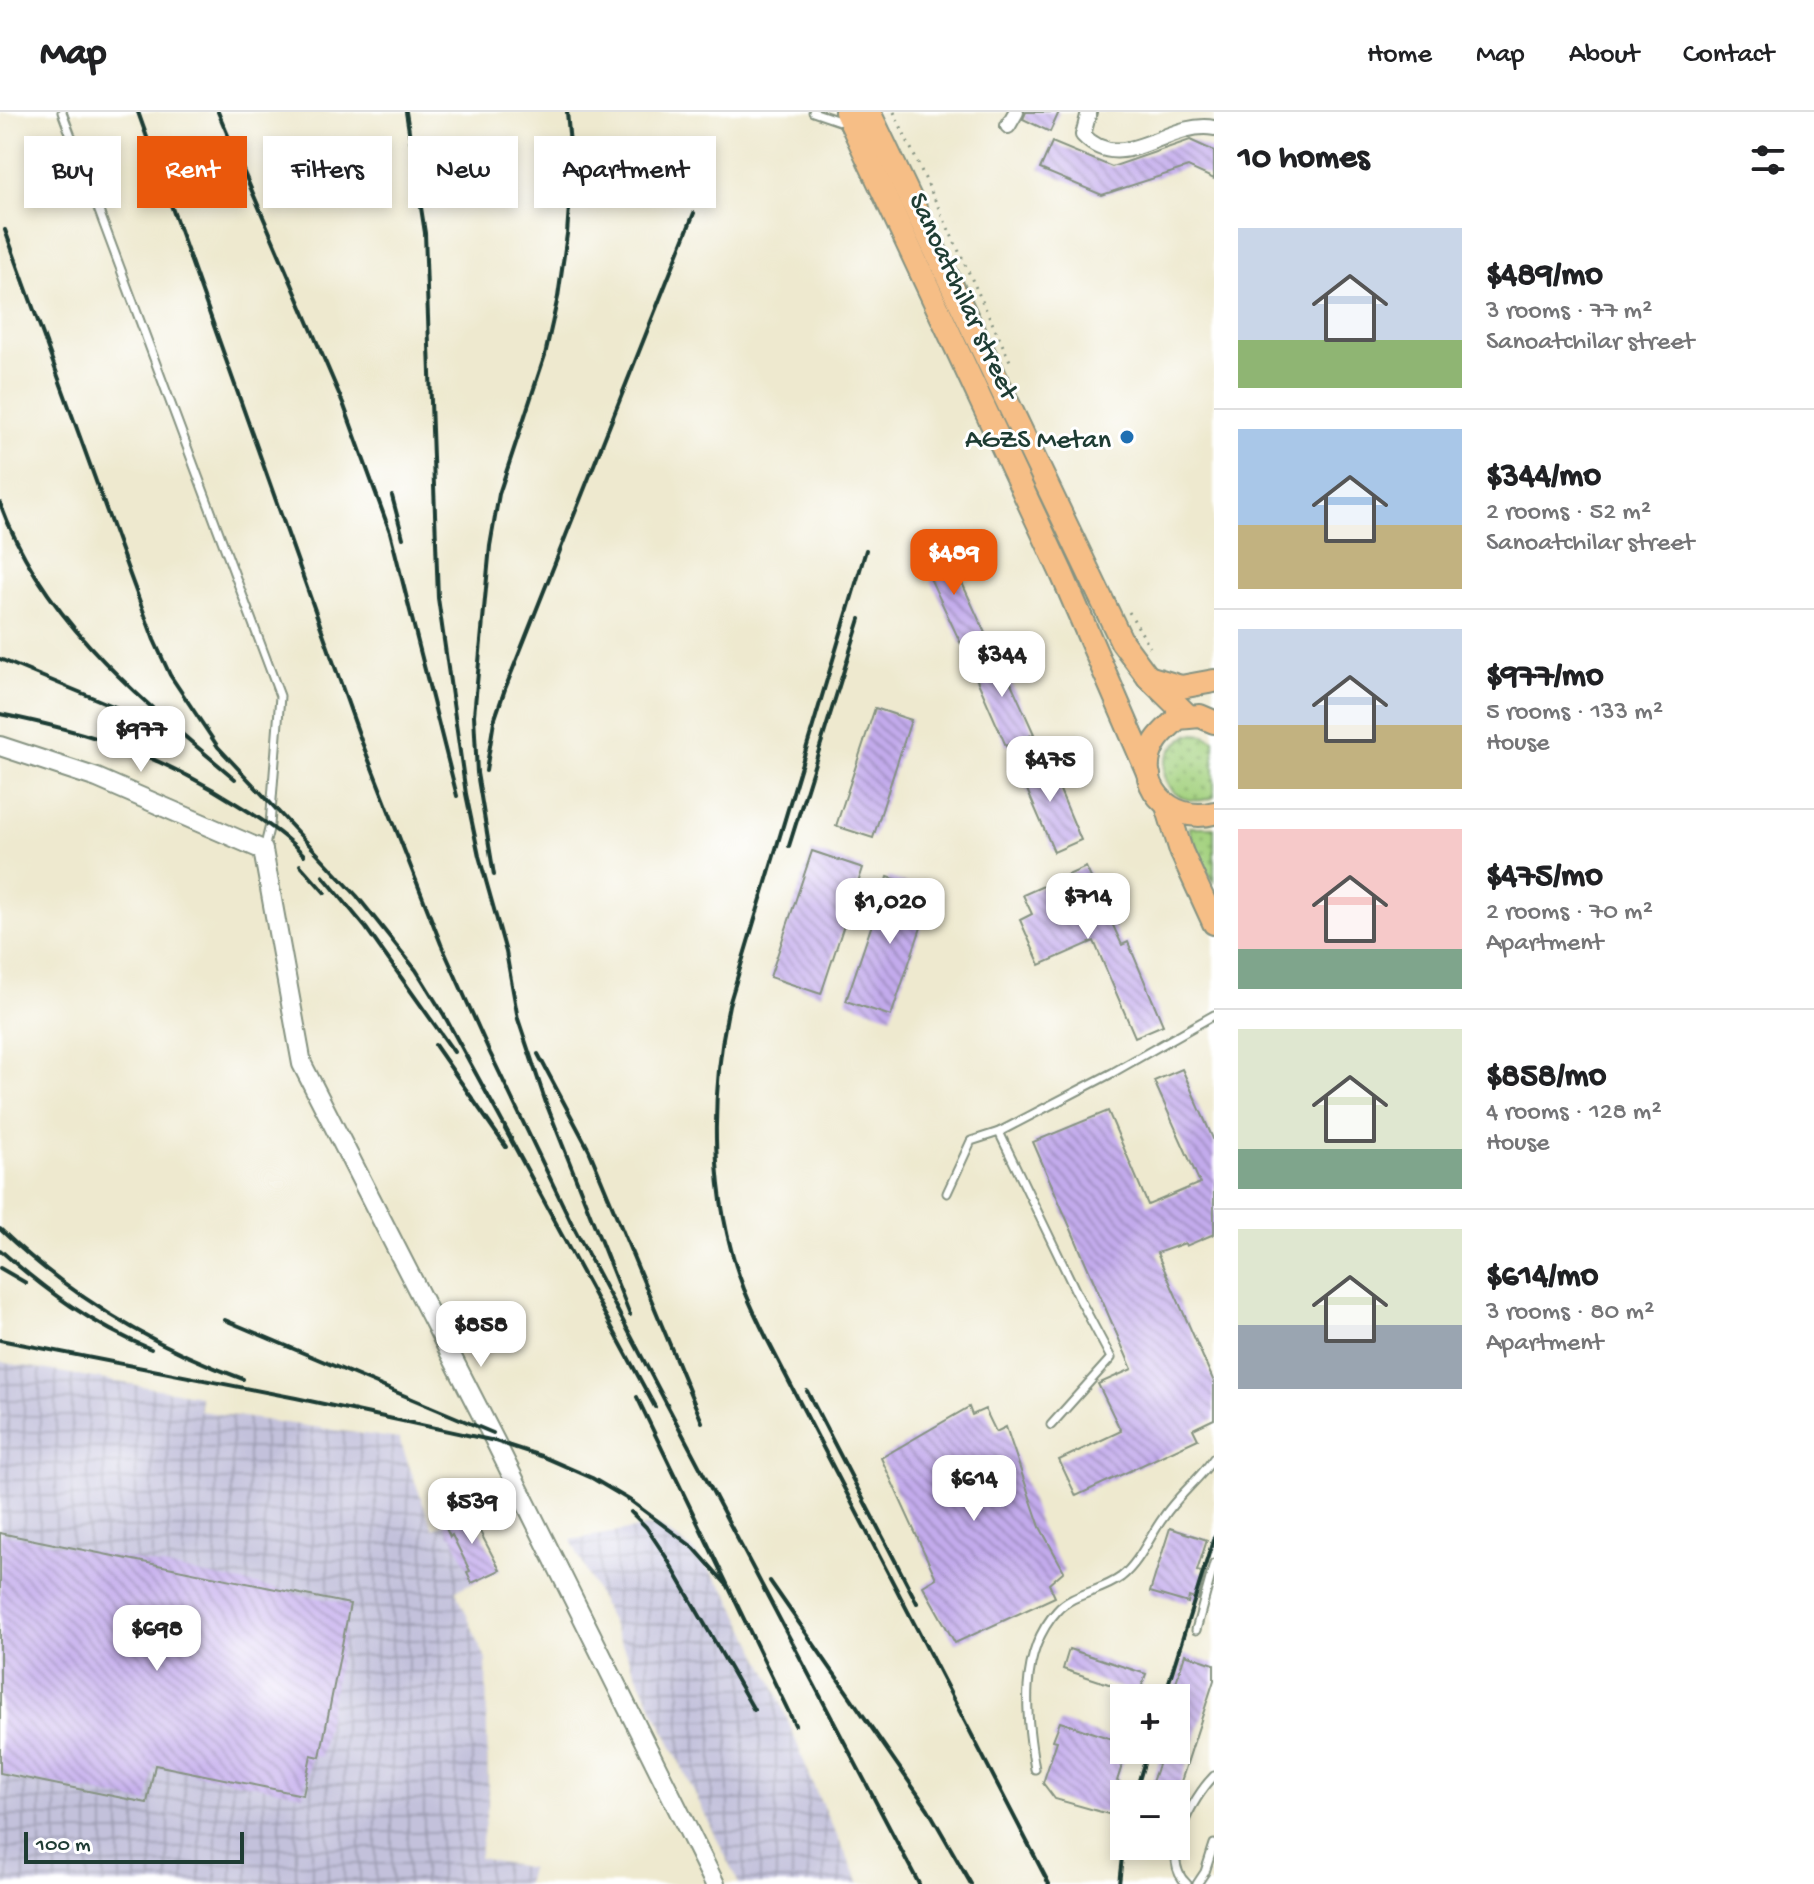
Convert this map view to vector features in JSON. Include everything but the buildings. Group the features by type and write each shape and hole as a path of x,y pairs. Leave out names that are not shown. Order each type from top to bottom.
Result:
{"main road":[{"name":"Sanoatchilar street","path":"856,116 893,184 1105,680 1155,792 1167,806 1181,851 1214,923"},
{"path":"893,184 1122,642 1181,687 1214,681"},
{"path":"1152,667 1188,716"},
{"path":"1188,716 1214,695"},
{"path":"1149,775 1149,757 1156,741 1178,718 1200,716 1214,722"},
{"path":"1167,806 1183,815 1201,817 1214,813"}],"street":[{"path":"1008,126 1016,112"},
{"path":"1089,112 1083,135 1090,143 1119,154 1197,126 1214,128"},
{"path":"0,746 97,778 263,850 302,1064 495,1441 715,1884"}],"lane":[{"path":"62,112 280,696 270,825 263,850"},
{"path":"813,112 856,116"},
{"path":"947,1193 971,1141 999,1132 1214,1015"},
{"path":"999,1132 1111,1358 1051,1425"},
{"path":"1035,1769 1027,1722 1030,1670 1041,1637 1057,1611 1074,1598 1100,1589 1122,1576 1136,1560 1163,1516 1214,1458"},
{"path":"1196,1630 1214,1564"},
{"path":"1187,1884 1178,1871 1179,1838 1186,1816 1201,1789 1214,1776"},
{"path":"1197,1884 1205,1872 1214,1844"}],"path":[{"path":"894,112 1011,363"},
{"path":"1126,607 1152,667"}],"shaded area":[{"path":"0,1362 200,1396 200,1411 399,1439 433,1529 472,1510 500,1570 456,1590 486,1660 488,1804 479,1858 530,1868 526,1884 0,1884"},
{"path":"657,1525 691,1549 728,1593 773,1683 817,1794 860,1884 739,1884 571,1540"}],"green space":[{"path":"1191,734 1205,735 1214,740 1214,797 1197,800 1183,798 1166,781 1168,756 1176,744"},
{"path":"1189,827 1214,827 1214,883 1194,845"}],"railway":[{"path":"138,112 361,740 441,944 572,1224 919,1884"},
{"path":"218,112 343,403 390,532 457,796"},
{"path":"406,112 425,233 438,598 466,794 479,856 506,952 518,1019 546,1103 630,1315"},
{"path":"494,875 477,773 474,715 490,546 499,494 545,355 558,297 572,165 567,112"},
{"path":"486,771 494,721 505,689 694,213"},
{"path":"5,230 154,640 170,675 218,747 357,896 416,970 511,1138"},
{"path":"392,496 403,538"},
{"path":"0,503 19,546 69,622 131,688 235,779"},
{"path":"866,550 729,1005 718,1076 716,1148 719,1184 733,1255 758,1321 1049,1884"},
{"path":"789,846 860,619"},
{"path":"0,659 137,716 178,739"},
{"path":"0,714 93,737 150,758 206,786 263,821 304,855"},
{"path":"300,865 325,893"},
{"path":"323,876 366,928 454,1052"},
{"path":"435,1045 506,1147"},
{"path":"538,1054 589,1150 702,1422"},
{"path":"505,1129 557,1225"},
{"path":"552,1217 655,1407"},
{"path":"0,1229 83,1297 177,1351 243,1379"},
{"path":"0,1250 71,1306 110,1330 151,1349"},
{"path":"0,1268 26,1283"},
{"path":"225,1320 493,1433"},
{"path":"0,1340 296,1398 495,1441 544,1457 592,1478 631,1501 694,1548 726,1584"},
{"path":"807,1391 917,1603"},
{"path":"637,1397 795,1725"},
{"path":"631,1512 646,1527 666,1557 754,1710"},
{"path":"1168,1684 1214,1537"},
{"path":"770,1581 928,1809 971,1884"},
{"path":"1139,1780 1144,1764"},
{"path":"1119,1884 1122,1860"}],"place":[{"name":"AGZS Metan","path":"1127,437"}]}
